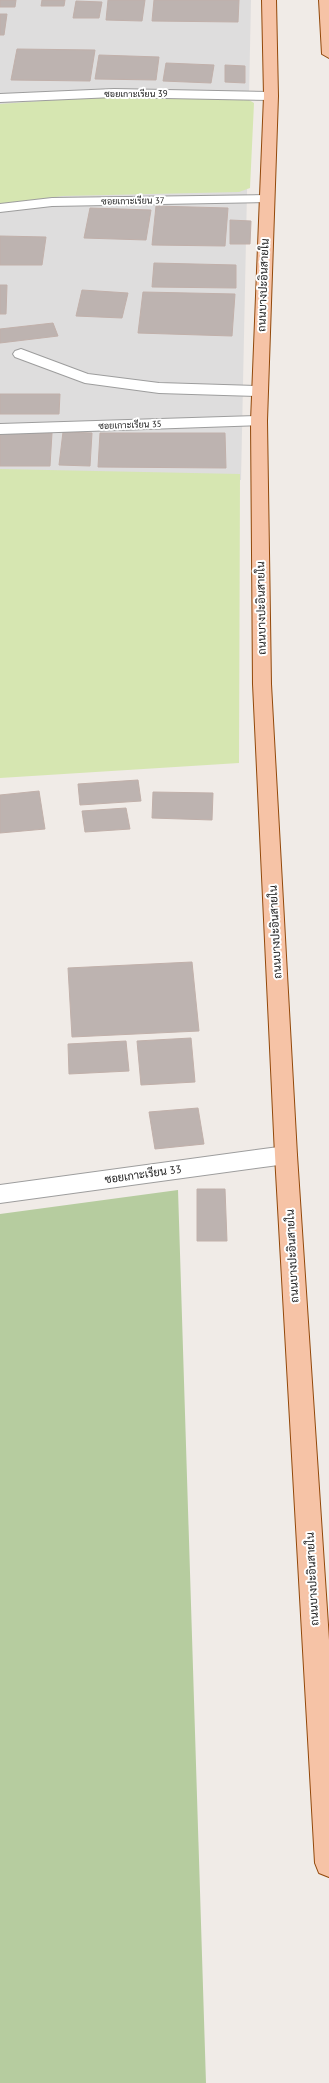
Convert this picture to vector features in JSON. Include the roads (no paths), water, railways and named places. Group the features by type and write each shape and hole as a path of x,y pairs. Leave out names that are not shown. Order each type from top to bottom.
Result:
{"main road":[{"name":"ถนนบางปะอินสายใน","path":"268,0 271,96 259,421 262,684 286,1155 329,1863"},
{"path":"326,0 329,54"}],"street":[{"name":"ซอยเกาะเรียน 39","path":"0,98 114,93 271,96"},
{"name":"ซอยเกาะเรียน 37","path":"0,208 52,202 266,199"},
{"path":"22,354 85,378 159,388 260,391"},
{"name":"ซอยเกาะเรียน 35","path":"0,429 259,421"},
{"name":"ซอยเกาะเรียน 33","path":"0,1194 286,1155"}]}
